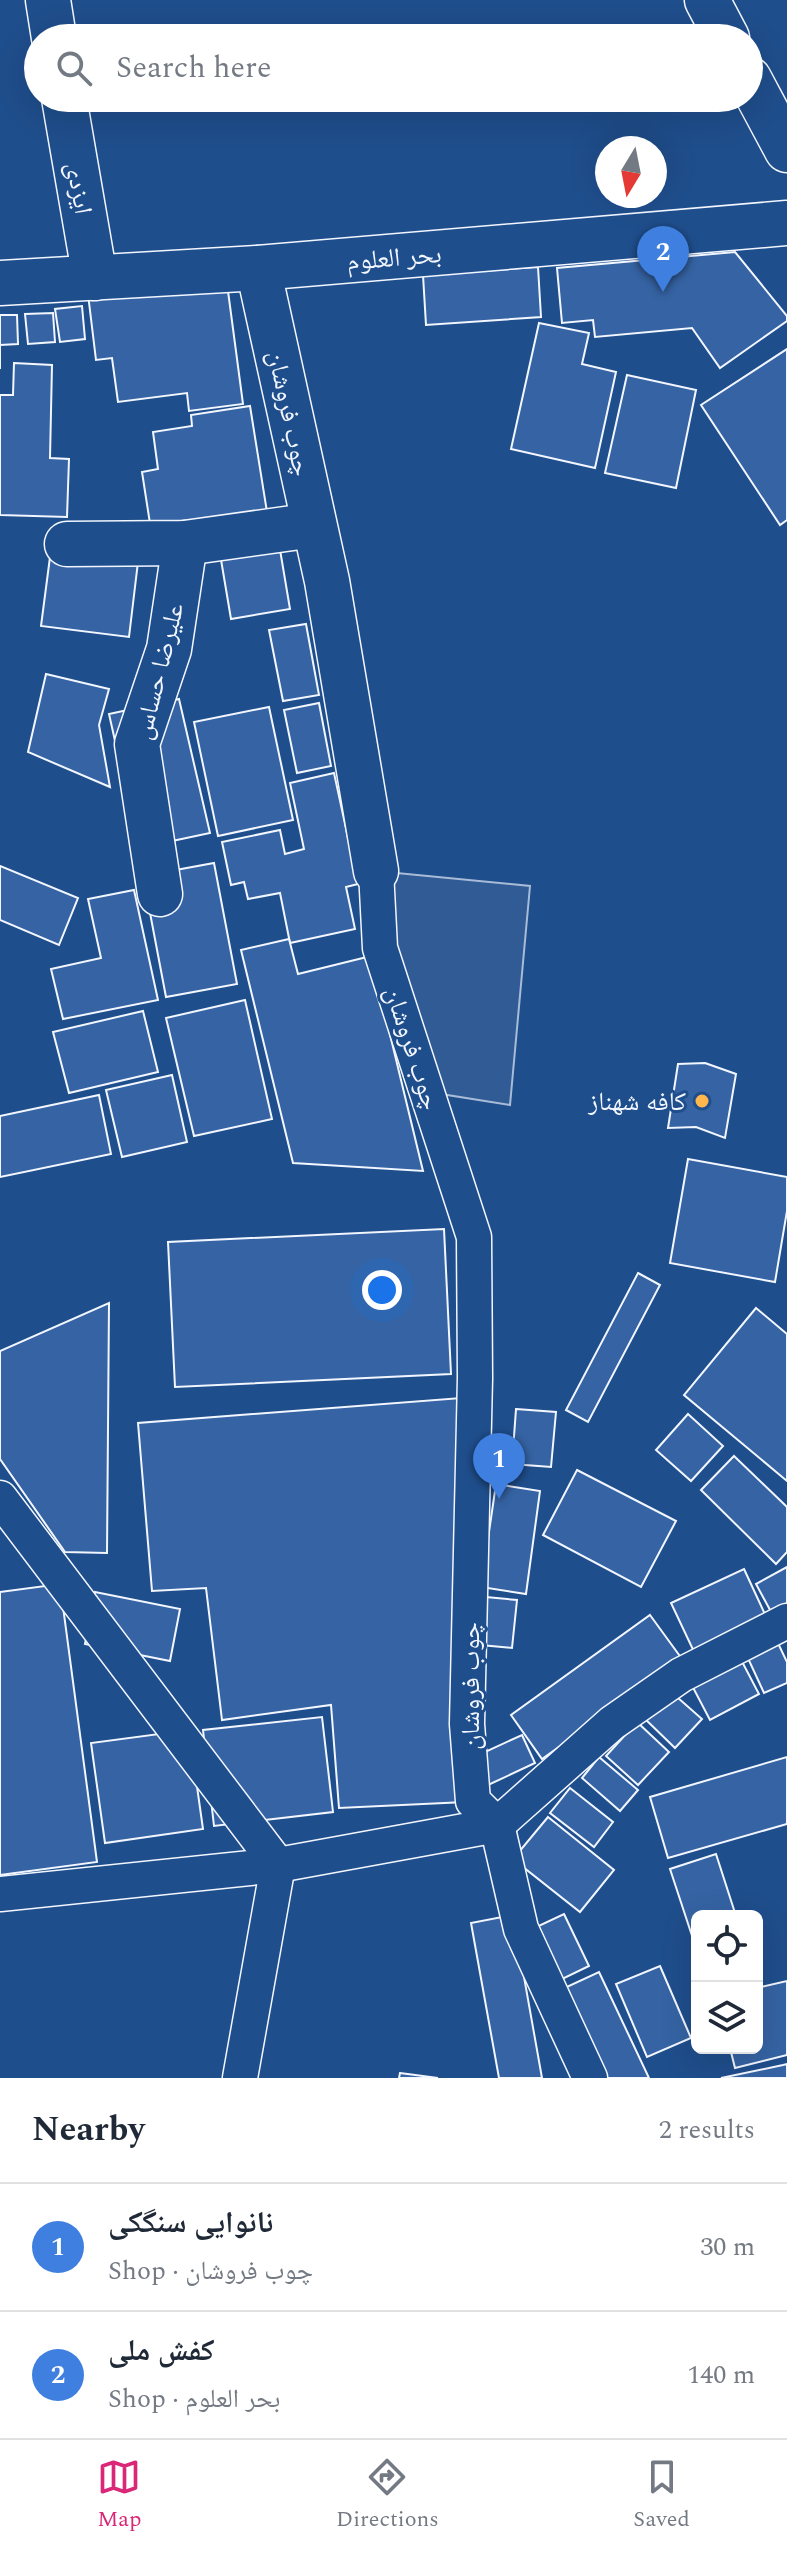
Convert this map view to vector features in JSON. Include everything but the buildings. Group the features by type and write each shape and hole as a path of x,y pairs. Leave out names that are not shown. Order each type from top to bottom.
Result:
{"street":[{"path":"48,0 52,24"},
{"path":"707,0 720,24"},
{"path":"763,105 787,150"},
{"name":"ایزدی","path":"66,112 95,278"},
{"name":"بحر العلوم","path":"0,283 258,268 787,223"},
{"name":"چوب فروشان","path":"258,268 327,581 376,871 380,948 474,1237 475,1378 467,1724 473,1801 497,1825"},
{"path":"67,544 185,543 314,525"},
{"name":"علیرضا حساس","path":"160,894 137,744 169,649 185,543"},
{"path":"0,1498 278,1865 240,2078"},
{"path":"0,1894 278,1865 497,1825 612,1723 681,1675 787,1621"},
{"path":"497,1825 521,1929 590,2078"}],"shaded area":[{"path":"376,871 530,886 510,1105 435,1093"}],"place":[{"name":"کفش ملی","path":"663,292"},
{"name":"کافه شهناز","path":"702,1101"},
{"name":"نانوایی سنگکی","path":"499,1499"}]}
